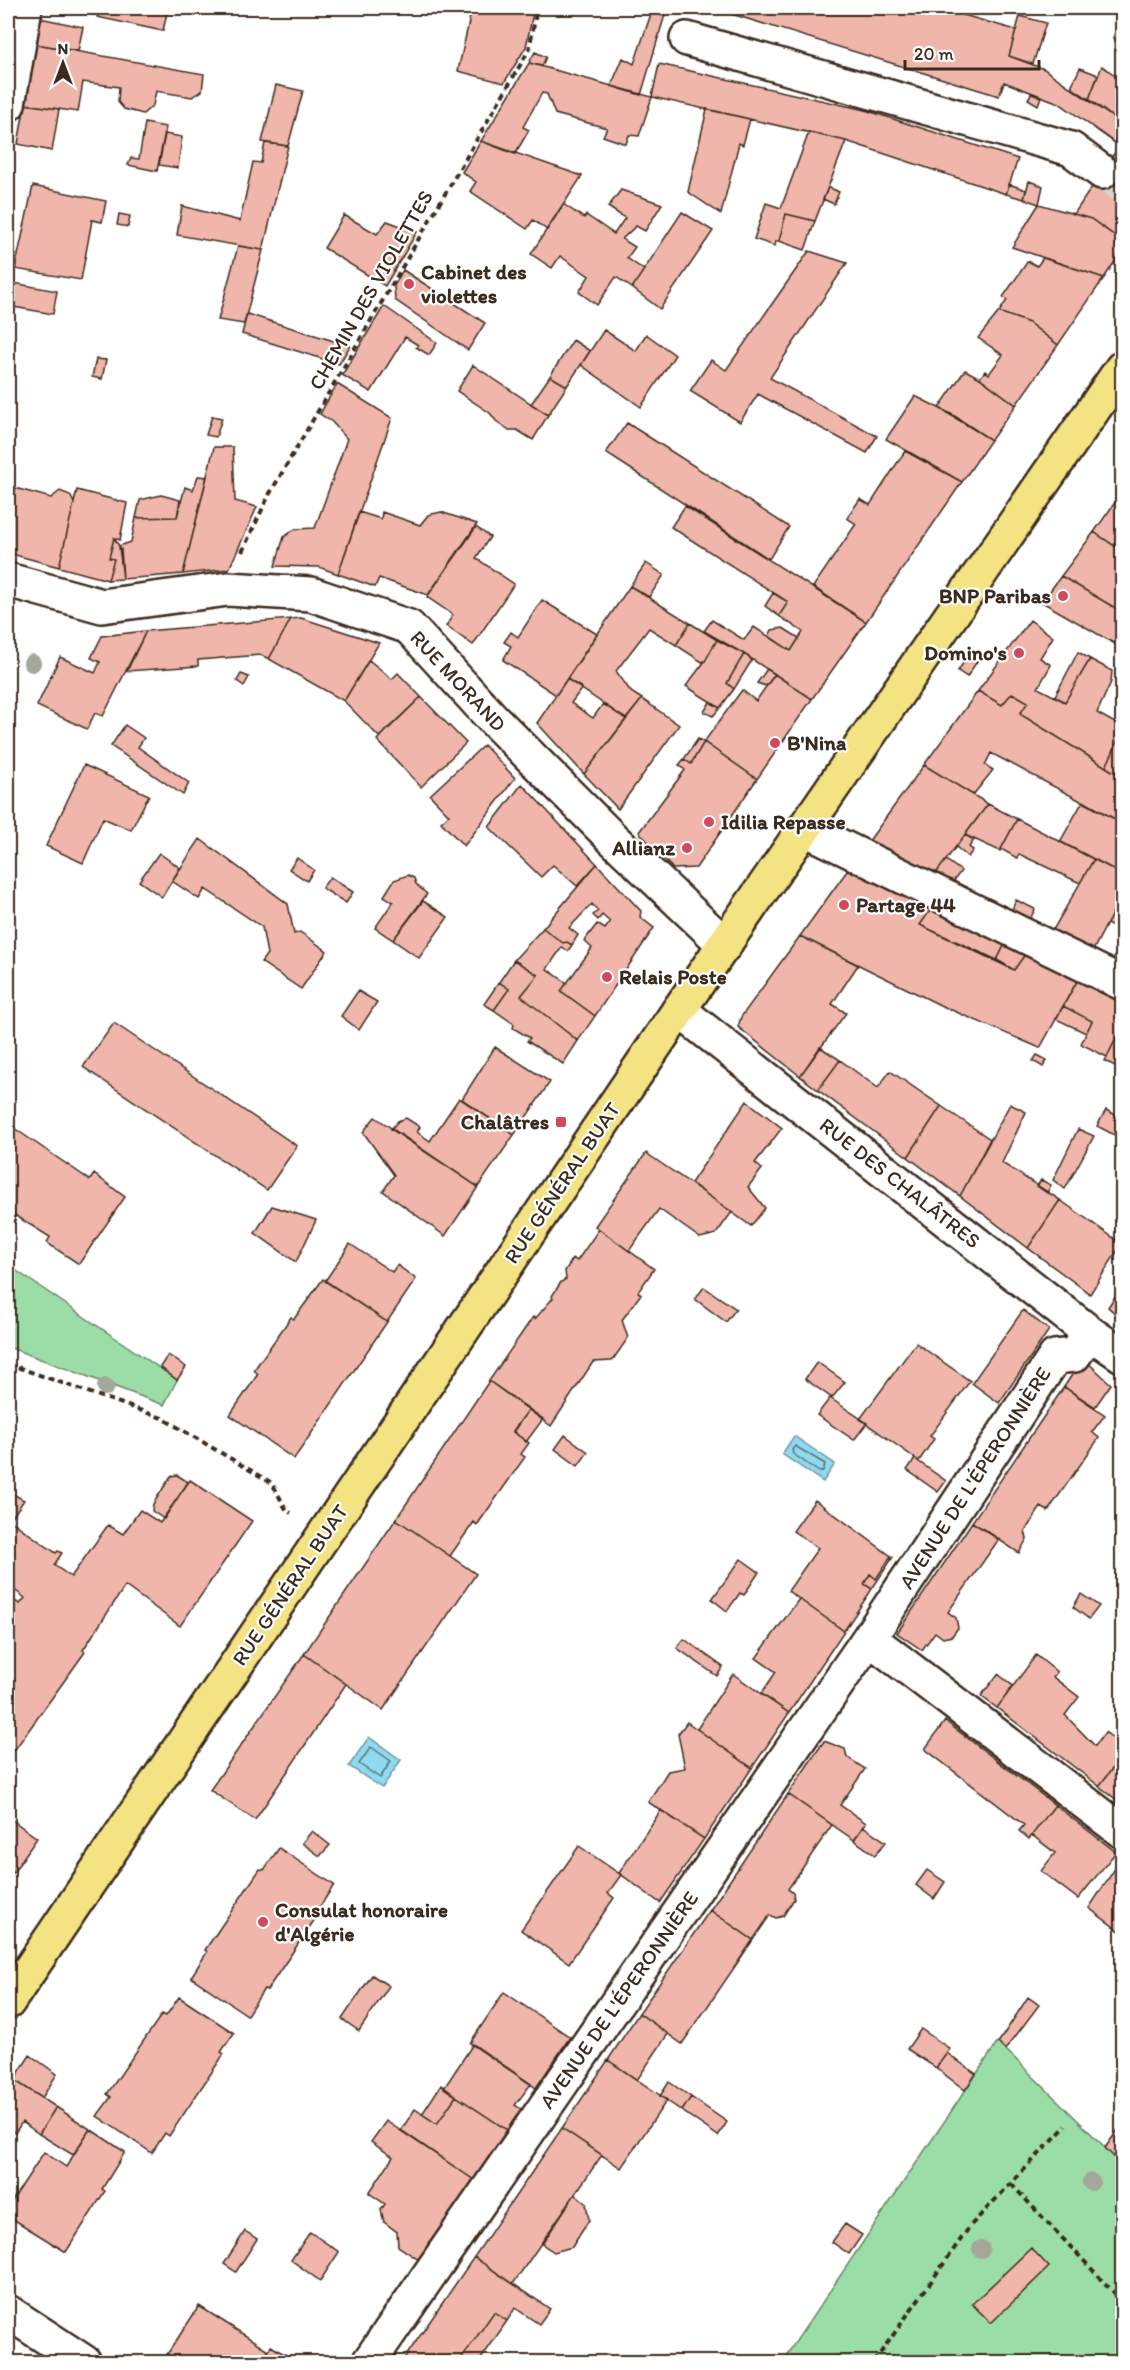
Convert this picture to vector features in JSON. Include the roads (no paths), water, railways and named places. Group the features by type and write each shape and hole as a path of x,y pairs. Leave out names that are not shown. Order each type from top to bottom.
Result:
{"main road":[{"name":"RUE GÉNÉRAL BUAT","path":"8,2002 680,1010 1122,368"}],"street":[{"path":"8,104 25,8"},
{"path":"687,39 1071,149 1102,172"},
{"name":"RUE MORAND","path":"8,580 102,606 228,589 311,594 409,627 493,719 612,838 725,945"},
{"path":"805,830 1122,983"},
{"name":"RUE DES CHALÂTRES","path":"680,1010 1090,1333 1122,1355"},
{"name":"AVENUE DE L'ÉPERONNIÈRE","path":"369,2362 869,1638 1055,1357 1074,1356 1090,1333"},
{"path":"869,1638 1122,1831"},
{"path":"8,2312 84,2362"}],"water":[{"path":"794,1436 835,1464 823,1482 782,1454"},
{"path":"369,1737 401,1760 382,1788 349,1766"}],"tunnel":[{"path":"1102,172 1122,186"}],"place":[{"name":"Cabinet des violettes","path":"409,284"},
{"name":"BNP Paribas","path":"1063,596"},
{"name":"Domino's","path":"1019,653"},
{"name":"B'Nina","path":"775,743"},
{"name":"Idilia Repasse","path":"709,822"},
{"name":"Allianz","path":"687,848"},
{"name":"Partage 44","path":"844,905"},
{"name":"Relais Poste","path":"607,977"},
{"name":"Chalâtres","path":"561,1122"},
{"name":"Consulat honoraire d'Algérie","path":"263,1922"}]}
